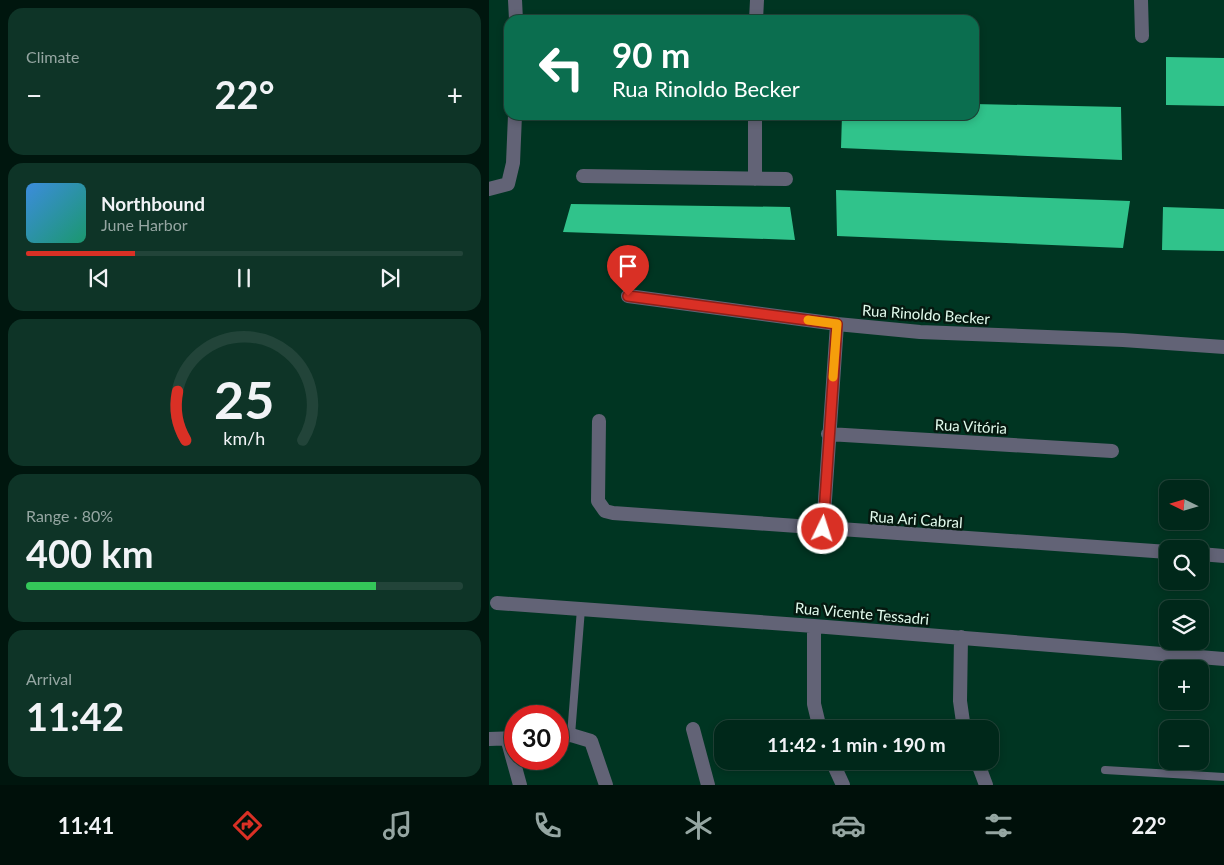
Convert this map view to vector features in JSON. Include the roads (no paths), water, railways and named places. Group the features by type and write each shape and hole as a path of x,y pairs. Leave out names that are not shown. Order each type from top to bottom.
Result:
{"street":[{"path":"515,0 515,15"},
{"path":"756,15 757,0"},
{"path":"1141,0 1142,36"},
{"path":"489,190 507,184 513,163 515,120"},
{"path":"755,120 755,179"},
{"path":"583,176 786,179"},
{"name":"Rua Rinoldo Becker","path":"628,296 837,324 920,332 1114,340 1224,347"},
{"path":"823,529 837,324"},
{"name":"Rua Ari Cabral","path":"599,420 598,501 605,511 613,513 1159,551"},
{"name":"Rua Vitória","path":"828,434 1112,451"},
{"path":"1209,555 1224,556"},
{"name":"Rua Vicente Tessadri","path":"497,603 1224,659"},
{"path":"814,626 814,704 818,720"},
{"path":"961,638 960,702 962,720"},
{"path":"693,729 708,785"},
{"path":"569,737 591,741 606,785"},
{"path":"489,739 504,738"},
{"path":"517,770 520,785"},
{"path":"836,770 843,785"},
{"path":"980,770 986,785"}],"lane":[{"path":"569,705 581,609"},
{"path":"1105,770 1224,777"}]}
